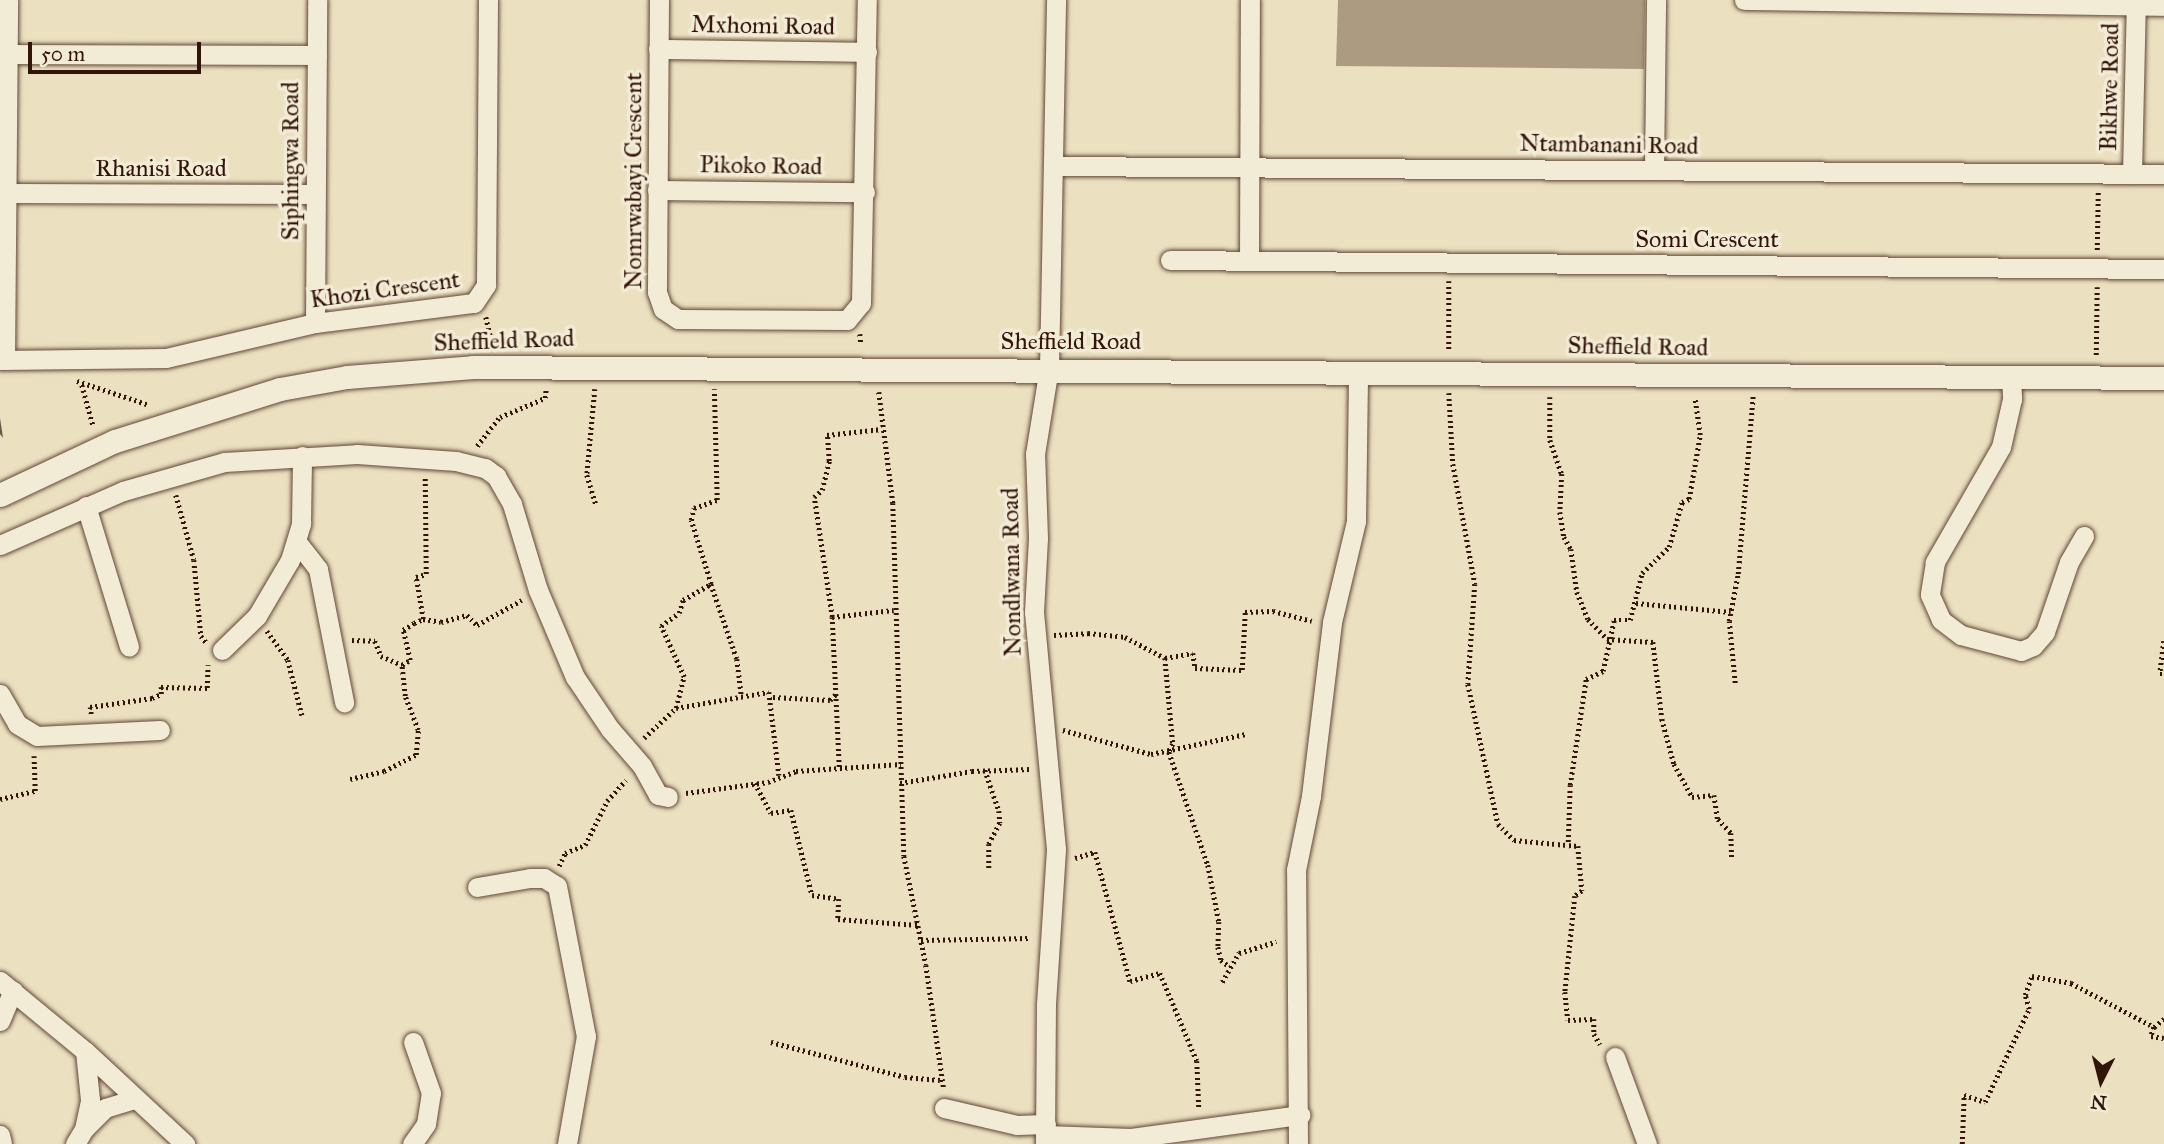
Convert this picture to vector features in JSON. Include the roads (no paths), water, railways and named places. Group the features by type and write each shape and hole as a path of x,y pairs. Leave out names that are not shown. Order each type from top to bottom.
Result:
{"street":[{"path":"2,360 8,0"},
{"name":"Siphingwa Road","path":"315,323 317,0"},
{"name":"Khozi Crescent","path":"2,360 166,358 315,323 398,310 459,309 481,296 486,285 488,0"},
{"name":"Nomrwabayi Crescent","path":"659,0 657,292 663,309 678,319 847,320 854,316 861,303 867,0"},
{"name":"Nondlwana Road","path":"1045,1135 1056,866 1036,637 1035,454 1049,368 1056,0"},
{"path":"1249,261 1250,0"},
{"path":"1654,170 1656,0"},
{"path":"1744,0 1962,0 2136,3 2164,6"},
{"name":"Bikhwe Road","path":"2132,174 2136,3"},
{"name":"Mxhomi Road","path":"658,49 867,52"},
{"path":"7,54 317,55"},
{"name":"Ntambanani Road","path":"1054,166 2164,174"},
{"name":"Pikoko Road","path":"657,190 865,192"},
{"name":"Rhanisi Road","path":"6,193 315,194"},
{"name":"Somi Crescent","path":"1170,260 2164,268"},
{"name":"Sheffield Road","path":"0,495 156,426 280,389 347,377 548,366 1358,371 1449,360 1756,374 2164,378"},
{"path":"1298,1144 1300,1115 1294,940 1296,870 1311,796 1332,622 1358,502 1358,371"},
{"path":"2011,376 2012,399 2001,447 1936,562 1930,595 1941,620 1961,635 2021,651 2033,646 2045,632 2069,562 2084,537"},
{"path":"222,650 257,615 280,582 297,542 302,456"},
{"path":"0,545 86,506 160,479 224,462 302,456 428,459 471,464 496,476 512,504 538,590 575,677 610,729 637,758 658,795 668,797"},
{"path":"86,506 129,647"},
{"path":"297,542 318,569 345,702"},
{"path":"0,694 17,724 30,735 93,735 160,730"},
{"path":"477,887 530,878 552,881 564,916 586,1036 567,1144"},
{"path":"0,1021 6,986 85,1051 185,1144"},
{"path":"412,1144 426,1124 430,1093 413,1042"},
{"path":"79,1137 90,1100 85,1051"},
{"path":"1615,1057 1647,1144"},
{"path":"79,1137 106,1108 134,1098"},
{"path":"944,1108 1017,1125 1045,1135 1131,1138 1300,1115"},
{"path":"0,1135 2,1144"}]}
